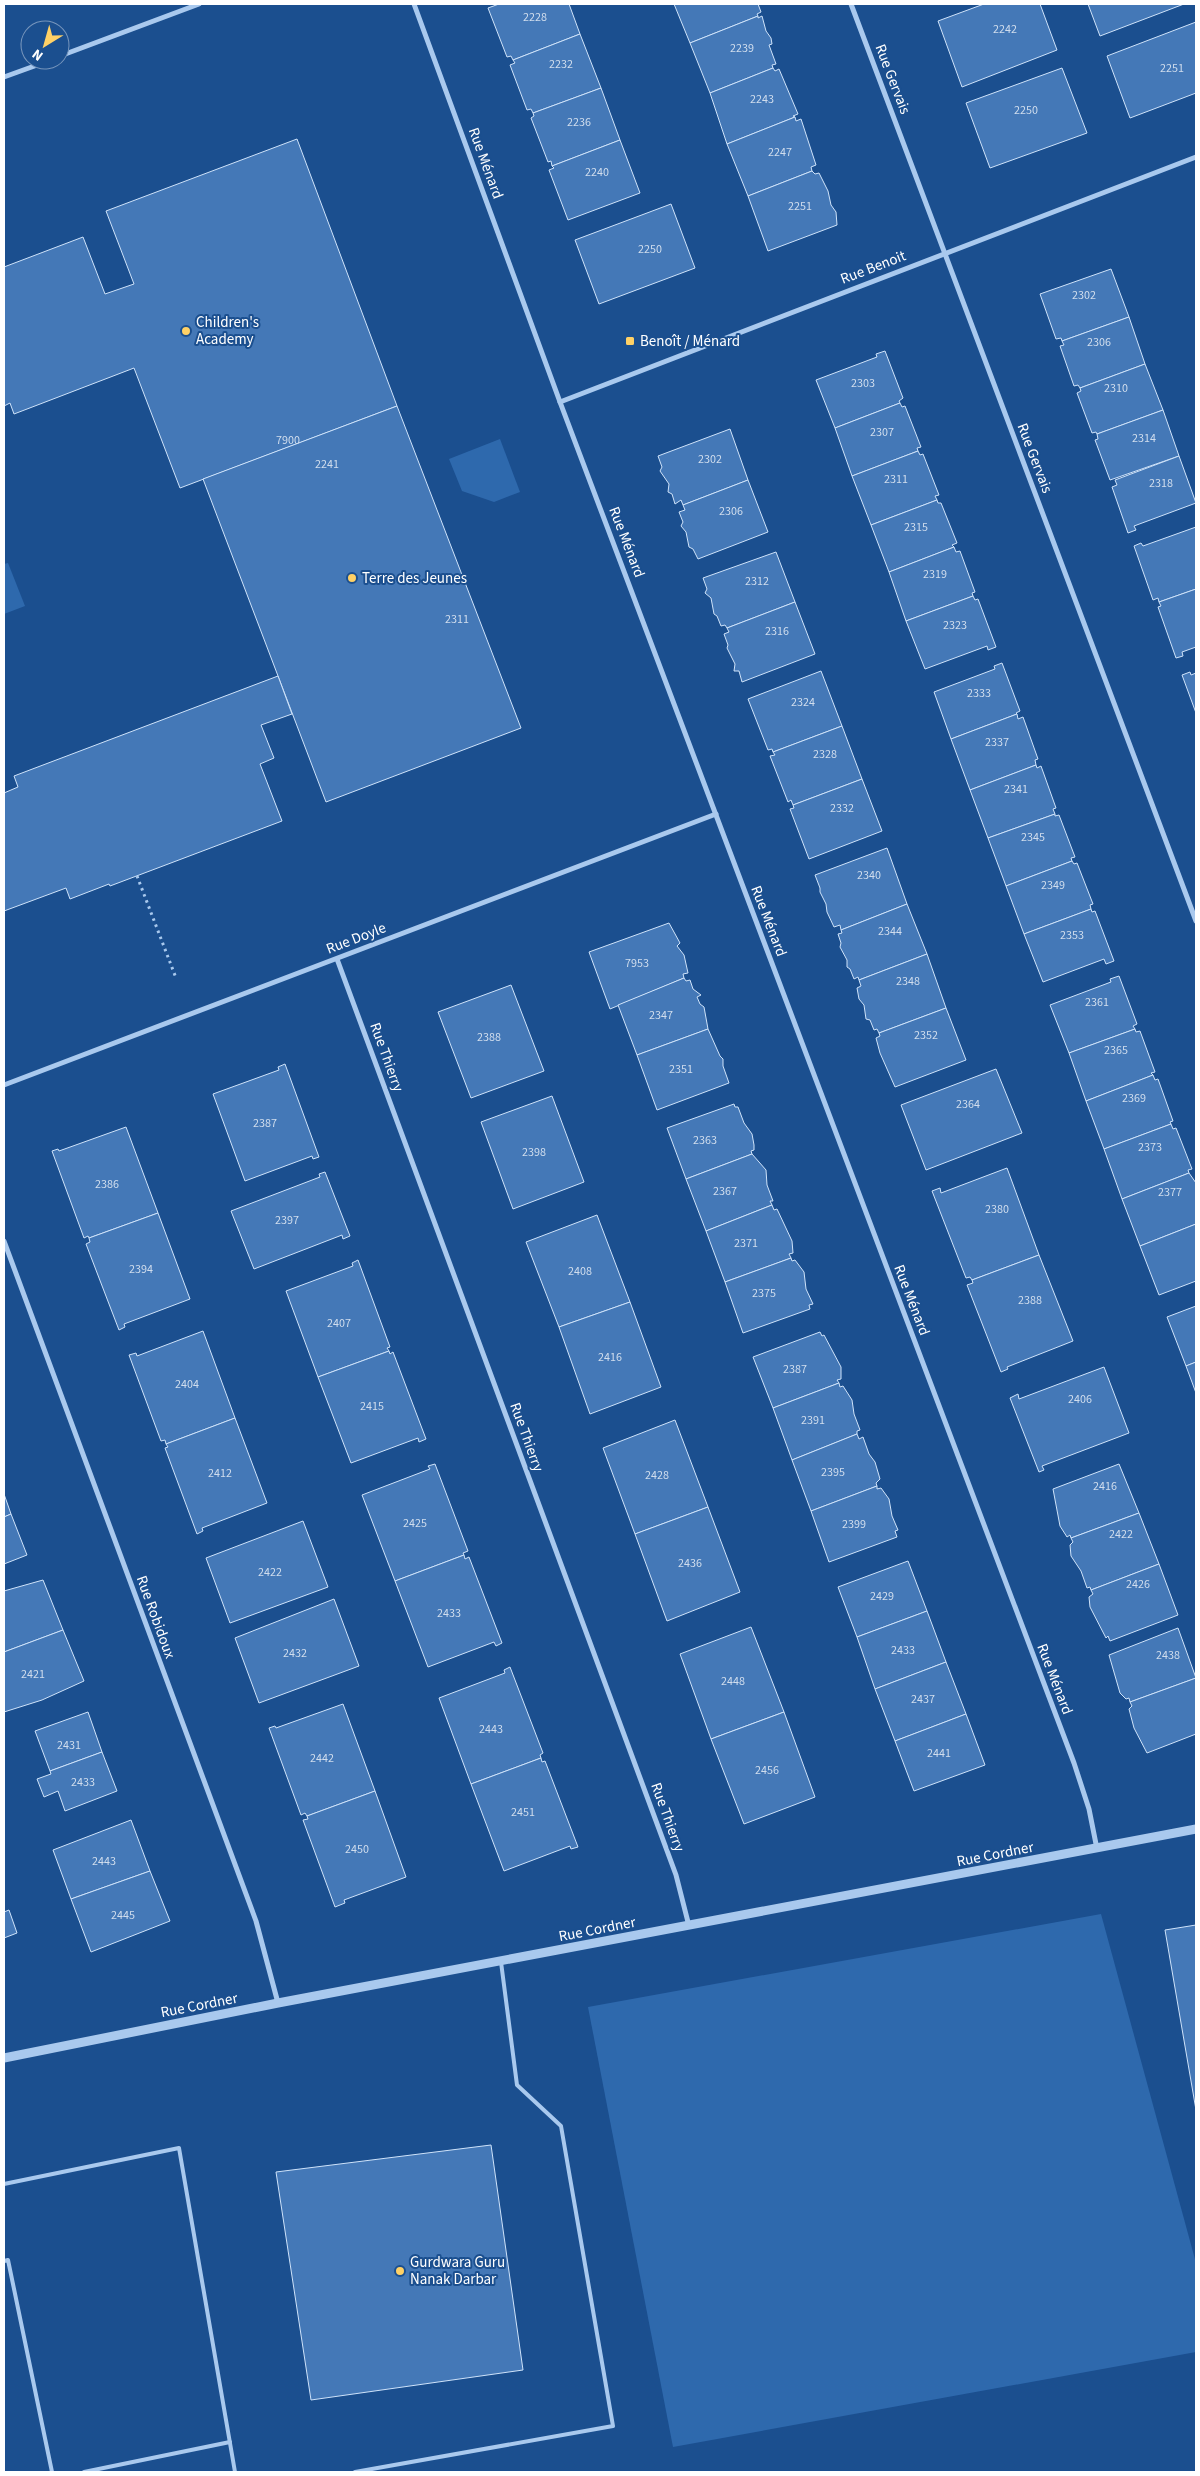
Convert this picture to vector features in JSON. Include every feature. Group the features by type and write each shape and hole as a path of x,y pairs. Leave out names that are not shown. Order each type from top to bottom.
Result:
{"street":[{"path":"70,52 200,4"},
{"name":"Rue Ménard","path":"414,4 560,402 1074,1763 1089,1809 1097,1849"},
{"name":"Rue Gervais","path":"851,4 1196,921"},
{"path":"4,77 23,70"},
{"name":"Rue Benoit","path":"560,402 1196,157"},
{"name":"Rue Doyle","path":"4,1085 716,814"},
{"name":"Rue Thierry","path":"337,959 673,1866 689,1926"},
{"name":"Rue Robidoux","path":"4,1241 252,1911 273,1976 278,2003"},
{"name":"Rue Cordner","path":"4,2058 278,2003 1196,1829"}],"lane":[{"path":"355,2472 613,2426 561,2126 517,2085 501,1962"},
{"path":"4,2184 179,2148 235,2472"},
{"path":"4,2261 8,2260 52,2472"},
{"path":"84,2472 230,2442"}],"path":[{"path":"137,876 176,978"}],"shaded area":[{"path":"500,439 520,492 494,502 462,491 449,459"},
{"path":"8,563 25,606 4,614 4,564"},
{"path":"1101,1914 1196,2263 1196,2352 673,2447 588,2007"}],"building":[{"path":"499,4 569,4 580,34 513,60 511,56 507,57 488,8"},
{"path":"674,4 758,4 761,12 757,14 758,16 690,43"},
{"path":"984,4 1040,4 1057,50 962,87 938,21"},
{"path":"1088,4 1184,4 1100,36"},
{"path":"758,16 758,18 762,16 766,31 771,38 772,44 769,45 776,64 772,65 773,68 710,93 690,43"},
{"path":"1196,22 1196,93 1130,118 1107,56"},
{"path":"580,34 601,88 533,113 531,109 527,110 510,65 515,63 513,60"},
{"path":"773,68 775,71 779,69 798,114 793,116 795,117 727,144 710,93"},
{"path":"1062,68 1087,133 990,168 966,103"},
{"path":"601,88 620,140 552,166 551,161 548,162 531,118 534,116 533,113"},
{"path":"795,117 796,121 801,119 816,165 811,167 812,171 748,196 727,144"},
{"name":"Children's Academy","path":"297,139 397,406 180,488 134,368 14,414 10,403 4,406 4,267 83,237 105,294 134,284 106,211"},
{"path":"620,140 640,193 568,220 549,170 554,168 552,166"},
{"path":"812,171 815,174 819,173 828,191 831,205 836,212 837,225 768,251 748,196"},
{"path":"671,204 695,268 599,304 575,240"},
{"path":"1111,269 1129,317 1062,341 1061,338 1056,339 1040,294"},
{"path":"1129,317 1145,364 1080,388 1078,385 1074,386 1060,346 1064,345 1062,341"},
{"path":"885,351 903,398 899,401 900,403 835,428 816,380 877,357 876,354"},
{"path":"1145,364 1163,410 1097,434 1096,432 1092,433 1077,393 1081,391 1080,388"},
{"path":"900,403 902,407 905,406 921,447 917,448 918,451 852,476 835,428"},
{"name":"Terre des Jeunes","path":"397,406 521,728 326,802 203,479"},
{"path":"1163,410 1179,456 1110,480 1095,440 1098,439 1097,434"},
{"path":"730,429 748,480 683,505 681,500 675,504 672,494 668,492 669,484 660,471 662,467 658,456"},
{"path":"918,451 920,455 923,454 939,495 935,496 937,500 871,525 852,476"},
{"path":"1179,456 1196,503 1134,526 1136,530 1128,533 1112,487 1117,485 1115,480"},
{"path":"748,480 768,532 698,559 693,549 689,547 686,532 681,526 683,522 679,512 685,510 683,505"},
{"path":"937,500 938,503 941,503 957,543 952,545 954,547 889,572 871,525"},
{"path":"1196,527 1196,589 1159,602 1158,598 1153,600 1134,546 1141,543 1143,546"},
{"path":"954,547 956,552 960,551 975,592 972,593 973,596 906,621 889,572"},
{"path":"776,552 795,602 727,628 725,625 721,626 717,616 714,614 711,598 705,593 707,589 703,578"},
{"path":"1196,589 1196,647 1182,652 1183,656 1176,658 1158,607 1161,606 1159,602"},
{"path":"973,596 975,600 978,599 996,647 988,650 987,646 925,669 906,621"},
{"path":"795,602 815,654 742,682 739,671 734,671 735,664 727,648 728,645 724,634 729,632 727,628"},
{"path":"1002,663 1020,711 1017,714 951,739 934,692 995,669 994,666"},
{"path":"821,671 842,726 773,752 772,749 768,750 748,699"},
{"path":"1190,672 1191,675 1196,673 1196,713 1182,675"},
{"path":"278,676 292,714 261,725 274,758 260,764 282,821 110,886 109,884 70,899 66,888 4,911 4,793 18,787 14,776"},
{"path":"1017,714 1018,719 1023,717 1038,759 1035,760 1036,765 970,790 951,739"},
{"path":"842,726 862,779 793,805 791,800 788,802 770,756 775,755 773,752"},
{"path":"1036,765 1037,768 1041,766 1056,808 1053,809 1055,814 988,838 970,790"},
{"path":"862,779 882,831 809,859 790,809 794,808 793,805"},
{"path":"1055,814 1055,816 1059,815 1075,857 1071,858 1072,861 1006,886 988,838"},
{"path":"887,848 907,904 841,930 840,925 834,927 815,875"},
{"path":"1072,861 1074,864 1077,863 1093,904 1090,905 1091,909 1024,934 1006,886"},
{"path":"907,904 927,954 859,980 858,977 854,979 850,969 847,967 847,960 840,947 841,943 838,934 842,933 841,930"},
{"path":"1091,909 1092,912 1095,911 1114,961 1106,964 1104,959 1043,982 1024,934"},
{"path":"669,923 680,943 677,946 684,955 688,973 683,974 684,978 610,1009 589,952"},
{"path":"927,954 946,1008 879,1033 877,1029 874,1030 870,1020 866,1019 864,1005 859,999 857,988 861,986 859,980"},
{"path":"1119,976 1137,1024 1133,1026 1135,1029 1069,1053 1050,1005 1111,982 1110,979"},
{"path":"684,978 686,981 690,980 693,989 701,995 697,997 700,1004 704,1007 708,1029 637,1055 618,1005"},
{"path":"511,985 544,1071 471,1098 438,1012"},
{"path":"946,1008 966,1060 895,1087 880,1053 876,1038 880,1036 879,1033"},
{"path":"708,1029 723,1059 723,1066 729,1083 657,1110 637,1055"},
{"path":"1135,1029 1136,1032 1140,1031 1155,1072 1151,1073 1153,1075 1086,1101 1069,1053"},
{"path":"285,1064 319,1157 313,1159 312,1156 245,1181 213,1094 279,1070 278,1067"},
{"path":"996,1069 1022,1133 926,1170 901,1105"},
{"path":"1153,1075 1155,1080 1158,1079 1173,1121 1170,1122 1171,1124 1104,1149 1086,1101"},
{"path":"552,1096 584,1182 513,1209 481,1122"},
{"path":"734,1104 735,1107 738,1107 744,1123 752,1134 754,1150 751,1151 752,1154 686,1179 667,1128"},
{"path":"1171,1124 1173,1129 1176,1128 1192,1169 1188,1170 1189,1173 1122,1199 1104,1149"},
{"path":"126,1127 158,1213 89,1238 88,1236 84,1238 52,1151 58,1149 59,1151"},
{"path":"752,1154 766,1170 767,1185 773,1201 770,1201 772,1205 706,1231 686,1179"},
{"path":"1007,1168 1039,1255 972,1280 970,1277 966,1278 932,1191 940,1188 941,1193"},
{"path":"325,1172 350,1236 343,1239 342,1235 254,1269 231,1211 320,1177 319,1174"},
{"path":"1189,1173 1196,1183 1196,1224 1140,1246 1122,1199"},
{"path":"772,1205 774,1210 777,1209 792,1241 793,1253 789,1254 791,1258 725,1282 706,1231"},
{"path":"158,1213 190,1299 124,1324 125,1327 119,1330 86,1244 90,1242 89,1238"},
{"path":"597,1215 630,1302 559,1327 526,1242"},
{"path":"1196,1224 1196,1281 1159,1295 1140,1246"},
{"path":"1039,1255 1073,1341 1007,1367 1008,1369 1001,1372 967,1285 973,1283 972,1280"},
{"path":"791,1258 792,1261 795,1260 804,1272 806,1289 813,1304 809,1305 810,1309 743,1333 725,1282"},
{"path":"358,1260 390,1347 387,1348 389,1351 318,1377 286,1291 353,1266 352,1263"},
{"path":"630,1302 661,1387 590,1414 559,1327"},
{"path":"1196,1306 1196,1362 1186,1366 1167,1317"},
{"path":"203,1331 235,1418 166,1444 165,1440 161,1441 129,1355 136,1353 137,1356"},
{"path":"820,1332 822,1336 824,1335 841,1367 841,1379 837,1380 839,1383 773,1408 753,1357"},
{"path":"389,1351 390,1354 393,1352 426,1439 419,1442 418,1438 351,1463 318,1377"},
{"path":"1196,1362 1196,1393 1186,1366"},
{"path":"1104,1367 1129,1433 1042,1466 1044,1470 1039,1472 1010,1398 1018,1394 1019,1399"},
{"path":"839,1383 840,1387 843,1386 852,1400 854,1414 860,1430 857,1431 857,1434 792,1460 773,1408"},
{"path":"235,1418 267,1503 202,1528 203,1531 197,1534 165,1448 168,1447 166,1444"},
{"path":"675,1420 708,1507 635,1534 603,1448"},
{"path":"857,1434 859,1439 863,1437 869,1454 875,1462 880,1479 876,1483 877,1486 811,1511 792,1460"},
{"path":"435,1464 468,1551 463,1553 464,1555 395,1581 362,1495 430,1469 428,1466"},
{"path":"1119,1464 1139,1513 1071,1538 1070,1535 1067,1537 1060,1526 1053,1489"},
{"path":"877,1486 877,1489 881,1488 889,1499 892,1516 898,1530 895,1531 897,1537 829,1562 811,1511"},
{"path":"4,1494 11,1514 4,1517"},
{"path":"708,1507 740,1592 667,1621 635,1534"},
{"path":"1139,1513 1159,1564 1091,1590 1090,1587 1087,1588 1081,1571 1071,1556 1070,1545 1073,1542 1071,1538"},
{"path":"11,1514 27,1555 4,1564 4,1517"},
{"path":"303,1521 328,1587 230,1623 206,1558"},
{"path":"464,1555 465,1559 469,1557 502,1643 496,1646 494,1642 428,1667 395,1581"},
{"path":"908,1561 927,1611 857,1637 838,1587"},
{"path":"1159,1564 1178,1615 1110,1641 1108,1636 1106,1638 1090,1607 1089,1597 1093,1594 1091,1590"},
{"path":"43,1580 63,1630 4,1652 4,1591"},
{"path":"334,1599 359,1666 259,1703 235,1638"},
{"path":"927,1611 946,1662 875,1689 857,1637"},
{"path":"751,1627 784,1712 711,1739 680,1654"},
{"path":"1178,1628 1196,1678 1130,1702 1129,1698 1126,1699 1120,1693 1109,1655"},
{"path":"63,1630 84,1681 42,1700 4,1712 4,1652"},
{"path":"946,1662 966,1714 895,1741 875,1689"},
{"path":"510,1667 543,1753 540,1755 541,1758 471,1784 439,1698 505,1673 504,1670"},
{"path":"1196,1678 1196,1734 1147,1753 1134,1728 1129,1709 1132,1706 1130,1702"},
{"path":"343,1704 375,1791 307,1816 305,1813 301,1815 269,1728 275,1726 276,1728"},
{"path":"88,1712 102,1752 50,1771 35,1731"},
{"path":"784,1712 815,1797 744,1824 711,1739"},
{"path":"966,1714 985,1765 914,1791 895,1741"},
{"path":"102,1752 117,1791 65,1811 58,1791 44,1797 37,1779 51,1774 50,1771"},
{"path":"541,1758 542,1762 545,1761 578,1847 571,1849 570,1846 504,1871 471,1784"},
{"path":"375,1791 406,1877 344,1900 345,1903 335,1907 303,1820 308,1819 307,1816"},
{"path":"131,1820 150,1871 71,1899 53,1850"},
{"path":"150,1871 170,1921 91,1952 71,1899"},
{"path":"9,1910 17,1933 4,1938 4,1912"},
{"path":"1196,1925 1196,2110 1165,1930"},
{"name":"Gurdwara Guru Nanak Darbar","path":"491,2145 523,2370 311,2400 276,2172"}],"place":[{"name":"Children's Academy","path":"186,331"},
{"name":"Benoît / Ménard","path":"630,341"},
{"name":"Terre des Jeunes","path":"352,578"},
{"name":"Gurdwara Guru Nanak Darbar","path":"400,2271"}]}
